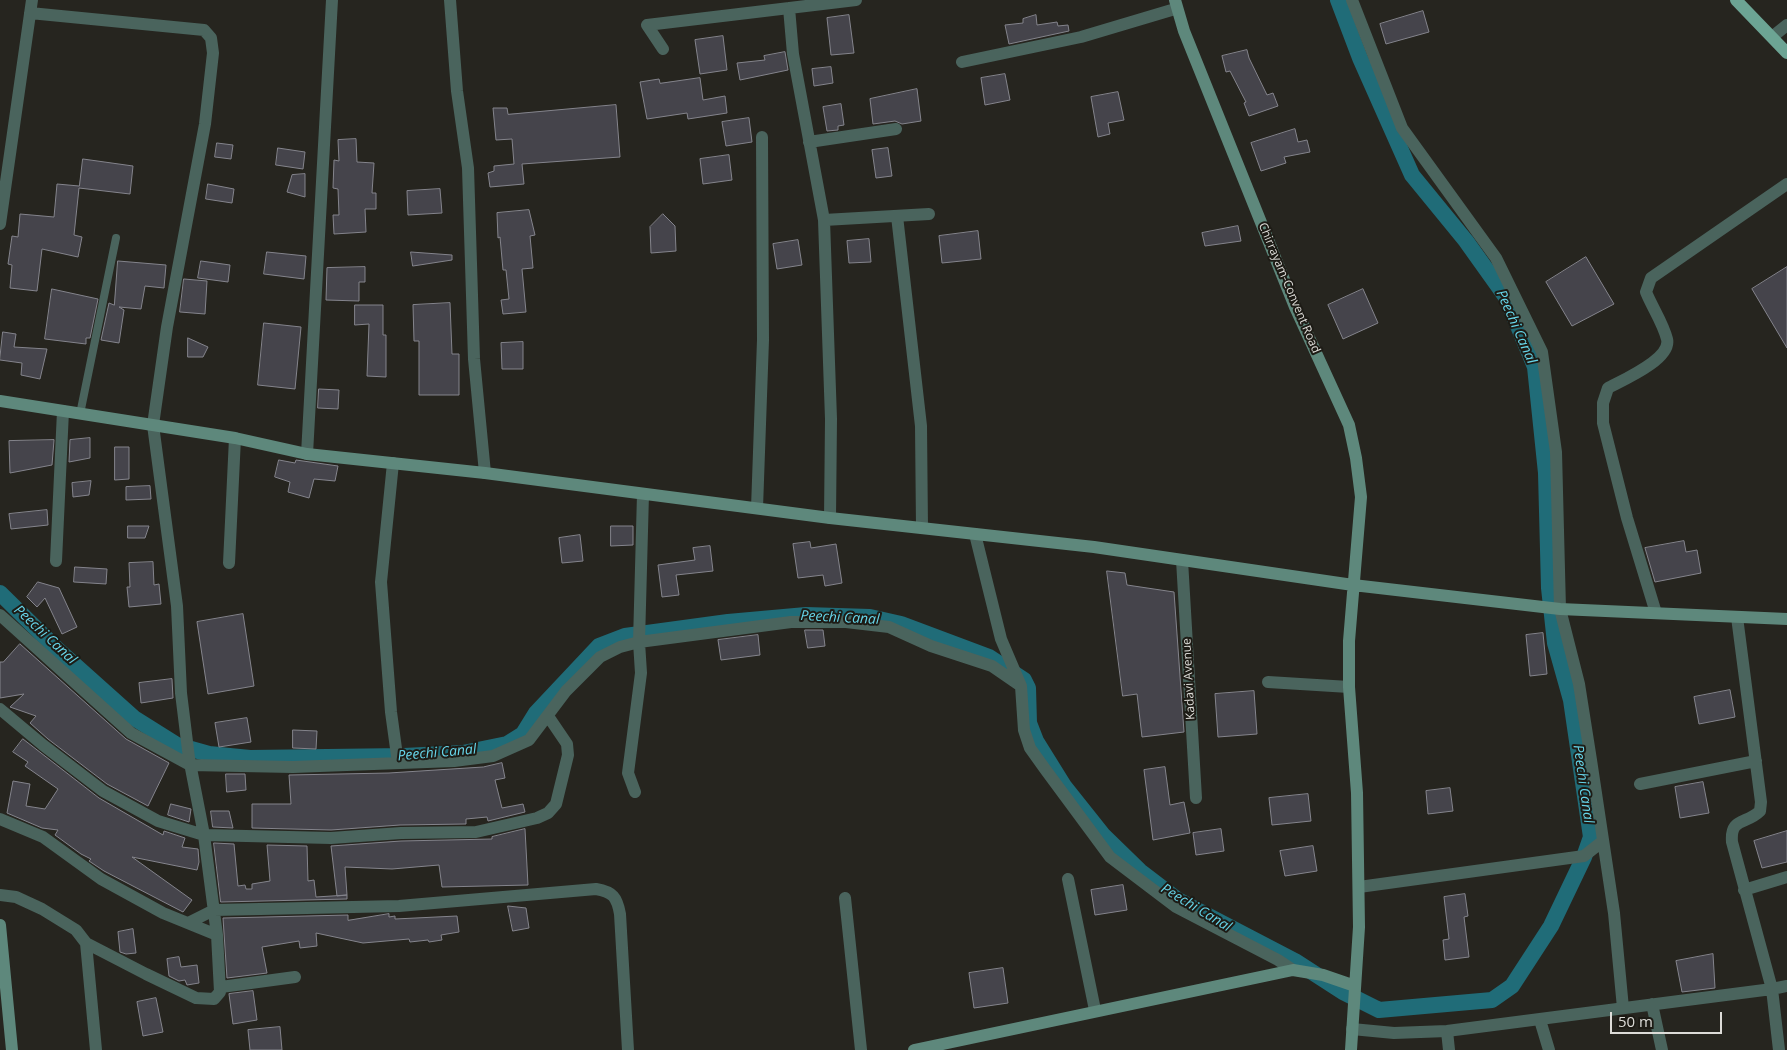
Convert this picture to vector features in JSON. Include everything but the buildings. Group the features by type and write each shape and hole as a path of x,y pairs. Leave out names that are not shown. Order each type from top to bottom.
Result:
{"main road":[{"path":"1736,0 1787,53"},
{"name":"Chirrayam-Convent Road","path":"1175,4 1295,307 1349,425 1356,458 1361,497 1349,642 1349,687 1356,793 1360,927 1351,1050"},
{"path":"0,401 234,438 306,454 485,473 830,518 975,534 1182,560 1354,585 1558,609 1787,619"},
{"path":"0,925 5,1032 12,1050"},
{"path":"914,1050 1016,1030 1095,1010 1298,971 1323,975 1355,987"}],"street":[{"path":"0,224 32,0"},
{"path":"306,454 332,0"},
{"path":"450,0 458,91 468,168 474,359 485,473"},
{"path":"663,49 647,25 785,5 856,0"},
{"path":"1352,0 1402,128 1496,258 1542,352 1556,452 1558,609 1579,684 1614,912 1623,1008"},
{"path":"962,62 1081,37 1175,4"},
{"path":"785,5 824,220 831,419 830,518"},
{"path":"0,895 16,897 42,909 76,930 86,943 196,998 214,998 220,992 217,935 204,835 189,762 176,606 153,425 166,327 205,124 213,53 211,38 204,30 30,13"},
{"path":"1772,37 1787,25"},
{"path":"809,142 896,130"},
{"path":"756,508 763,340 762,137"},
{"path":"1656,613 1622,499 1603,423 1603,403 1608,388 1654,362 1666,352 1668,340 1646,292 1651,278 1787,184"},
{"path":"824,220 929,214"},
{"path":"897,216 921,426 922,528"},
{"path":"56,560 64,411"},
{"path":"229,563 234,438"},
{"path":"393,463 381,582 391,712 398,763"},
{"path":"635,792 628,773 641,673 639,642 643,494"},
{"path":"975,534 1000,639 1021,686 1024,730 1030,748 1110,856 1176,907 1298,971"},
{"name":"Kadavi Avenue","path":"1182,560 1196,798"},
{"path":"0,616 131,733 189,762 294,767 398,763 493,756 529,740 566,691 600,657 620,647 639,642 791,622 846,622 889,627 931,646 992,666 1021,686"},
{"path":"1737,617 1756,762 1760,811 1755,816 1736,824 1731,831 1744,890 1772,989 1779,1050"},
{"path":"1268,682 1349,687"},
{"path":"0,709 42,745 103,791 158,821 204,835 331,838 401,833 476,832 537,818 548,813 556,804 568,755 567,744 548,716"},
{"path":"1640,784 1756,762"},
{"path":"0,819 44,837 101,879 163,913 217,935"},
{"path":"1359,887 1584,856 1603,841"},
{"path":"1744,890 1787,878"},
{"path":"1068,879 1095,1010"},
{"path":"188,923 214,910 400,906 596,889 610,892 618,900 620,914 628,1050"},
{"path":"846,898 861,1050"},
{"path":"86,943 96,1050"},
{"path":"221,987 295,977"},
{"path":"1352,1029 1394,1033 1447,1031 1787,986"},
{"path":"1652,1004 1662,1050"},
{"path":"1540,1020 1549,1050"},
{"path":"1447,1031 1449,1050"}],"lane":[{"path":"80,414 116,238"}],"waterway":[{"name":"Peechi Canal","path":"0,593 58,650 134,718 177,745 209,754 250,758 404,756 463,753 507,744 523,734 536,713 599,646 625,636 728,622 806,615 870,617 901,624 989,657 1024,680 1028,688 1029,723 1036,741 1064,786 1103,835 1140,871 1178,900 1295,961 1343,992 1379,1010 1492,1000 1512,986 1551,926 1584,857 1591,837 1571,700 1555,643 1549,588 1546,473 1535,367 1506,297 1466,241 1412,175 1360,58 1338,0"}]}
